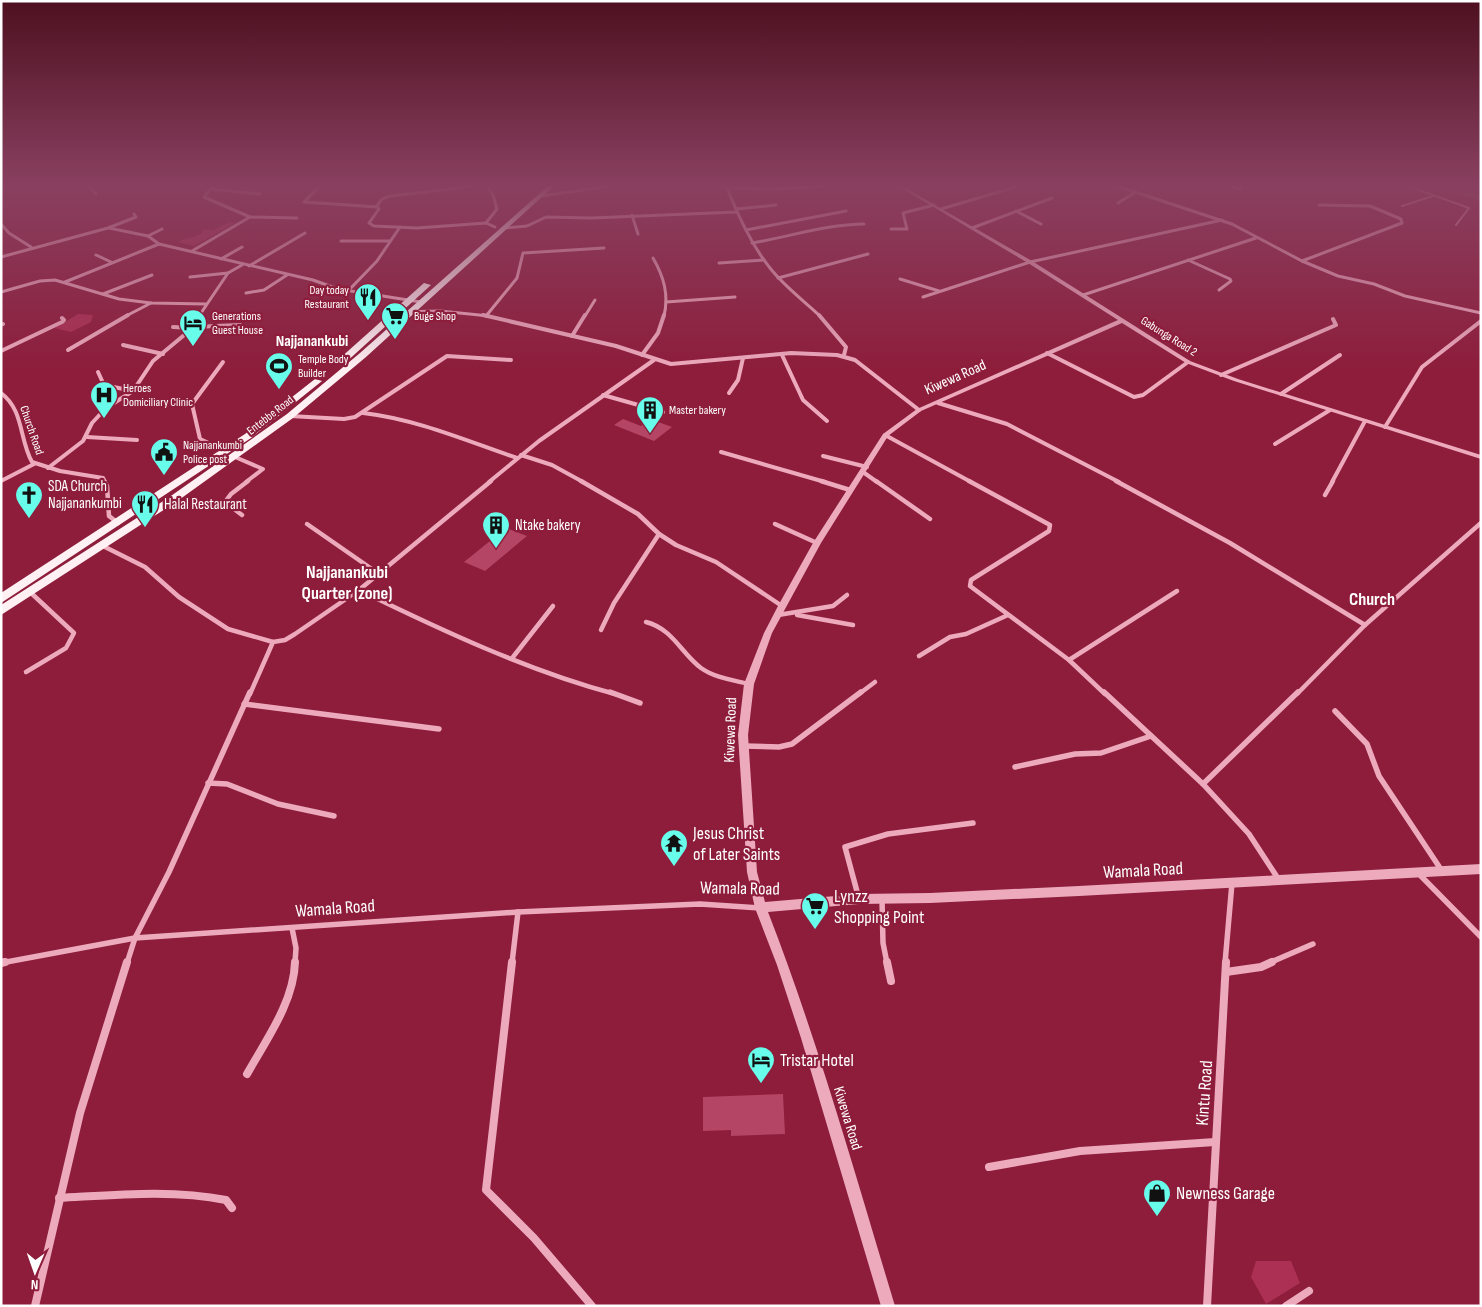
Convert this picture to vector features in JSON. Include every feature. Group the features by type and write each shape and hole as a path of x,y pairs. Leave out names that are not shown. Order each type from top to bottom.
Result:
{"main road":[{"name":"Entebbe Road","path":"1,611 103,546 230,454 397,312 469,247"},
{"name":"Entebbe Road","path":"1,599 118,523 290,416 422,302 473,247"}],"street":[{"path":"2,256 31,247"},
{"path":"65,282 151,247"},
{"path":"173,247 348,291 422,302"},
{"path":"191,251 198,247"},
{"path":"221,259 242,247"},
{"path":"248,267 282,247"},
{"path":"348,291 377,261 387,247"},
{"path":"755,247 778,278 838,334 846,347 844,355"},
{"name":"Gabunga Road 2","path":"1004,247 1188,362 1221,375 1481,457"},
{"path":"923,297 1030,262 1099,247"},
{"path":"1082,294 1228,247"},
{"path":"1274,247 1338,276 1374,284 1405,296 1481,313"},
{"path":"1302,261 1339,247"},
{"path":"486,316 516,278 523,253 530,251 604,248"},
{"path":"778,278 814,270 868,254"},
{"path":"96,255 112,262"},
{"path":"642,355 658,336 664,320 665,285 659,266 653,258"},
{"path":"719,263 764,260"},
{"path":"1188,260 1230,279 1231,281 1219,290"},
{"path":"190,277 228,273 242,265"},
{"path":"48,468 87,437 92,423 106,408 133,390 142,380 147,368 192,327 228,273"},
{"path":"102,294 152,275"},
{"path":"246,293 264,290 287,275"},
{"path":"900,279 940,291"},
{"path":"1,292 46,280 65,282 102,294 151,303 206,304"},
{"path":"666,302 735,297"},
{"path":"572,336 595,300"},
{"path":"68,350 94,333 151,303"},
{"path":"397,312 440,311 486,316 572,336 654,360 680,364 810,353 844,355 855,360 919,410"},
{"path":"1,351 62,322 64,320 62,318"},
{"path":"1221,375 1336,325 1333,319"},
{"name":"Kiwewa Road","path":"888,1306 807,1038 783,965 761,908 752,872 744,746 748,684 778,614 816,543 885,435 919,410 1123,320"},
{"path":"1385,427 1422,367 1481,320"},
{"path":"173,327 240,326"},
{"path":"123,346 163,354"},
{"path":"1047,353 1134,397 1142,394 1188,362"},
{"path":"782,355 800,397 816,414 827,421"},
{"path":"1281,394 1340,355"},
{"path":"290,416 344,419 363,413 447,356 512,360"},
{"path":"730,393 738,380 743,358"},
{"path":"103,546 145,567 180,597 228,629 273,642 285,640 359,590 519,456 654,360"},
{"path":"223,362 192,404 200,439 263,469 231,494 225,502 242,515"},
{"path":"98,372 104,386 133,390"},
{"name":"Church Road","path":"1,393 10,399 15,408 28,457 34,464 103,478 107,486 109,516 118,523"},
{"path":"603,395 663,412"},
{"path":"938,403 1007,424 1076,458 1268,565 1365,625"},
{"path":"1275,444 1330,410"},
{"path":"363,413 382,415 552,465 638,514 659,534 681,548 716,562 782,606"},
{"path":"1325,495 1365,421"},
{"path":"885,435 1050,525 1049,531 969,583 971,588 1069,660 1203,784 1249,834 1279,880"},
{"path":"87,437 137,440"},
{"path":"721,452 762,462 850,490"},
{"path":"823,456 865,469 930,519"},
{"path":"1,482 34,464"},
{"path":"1203,784 1268,723 1365,625 1481,523"},
{"path":"307,524 379,574"},
{"path":"775,524 816,543"},
{"path":"601,630 614,603 659,534"},
{"path":"359,590 412,616 570,682 624,696 640,703"},
{"path":"1069,660 1177,591"},
{"path":"26,672 66,648 74,633 30,592"},
{"path":"792,614 833,606 847,595"},
{"path":"513,657 553,606"},
{"path":"778,614 792,614 852,625"},
{"path":"918,656 950,637 966,634 1008,615"},
{"path":"646,622 654,623 667,631 703,669 748,684"},
{"path":"35,1306 80,1113 115,1007 135,938 169,872 273,642"},
{"path":"744,746 778,747 792,744 875,682"},
{"path":"244,704 439,728"},
{"path":"1335,711 1367,744 1379,776 1442,871"},
{"path":"1015,767 1066,755 1101,753 1150,736"},
{"path":"208,783 227,784 278,804 334,816"},
{"path":"859,899 846,861 845,847 851,843 888,835 973,823"},
{"name":"Wamala Road","path":"1,962 135,938 518,912 700,904 761,908 859,899 1079,892 1481,869"},
{"path":"1417,873 1481,937"},
{"name":"Kintu Road","path":"1207,1306 1215,1142 1232,882"},
{"path":"882,898 883,943 890,981"},
{"path":"518,912 486,1190 534,1238 592,1306"},
{"path":"247,1074 290,992 297,967 296,941 292,928"},
{"path":"1226,972 1266,966 1313,944"},
{"path":"989,1167 1080,1151 1215,1142"},
{"path":"59,1198 143,1194 207,1196 226,1200 232,1208"},
{"path":"1286,1306 1309,1291"}],"shaded area":[{"path":"78,314 93,315 91,322 71,332 55,328"},
{"path":"1256,1261 1291,1261 1300,1283 1266,1304 1251,1277"}],"building":[{"name":"Master bakery","path":"623,419 641,426 650,419 672,427 654,441 614,425"},
{"name":"Ntake bakery","path":"506,528 527,536 485,571 464,562"},
{"name":"Tristar Hotel","path":"783,1094 785,1134 731,1136 731,1130 703,1131 703,1097"}],"place":[{"name":"Day today Restaurant","path":"368,321"},
{"name":"Buge Shop","path":"395,340"},
{"name":"Generations Guest House","path":"193,347"},
{"name":"Temple Body Builder","path":"279,390"},
{"name":"Heroes Domiciliary Clinic","path":"104,419"},
{"name":"Master bakery","path":"650,434"},
{"name":"Najjanankumbi Police post","path":"164,476"},
{"name":"SDA Church Najjanankumbi","path":"29,519"},
{"name":"Halal Restaurant","path":"145,528"},
{"name":"Ntake bakery","path":"496,549"},
{"name":"Jesus Christ of Later Saints","path":"674,867"},
{"name":"Lynzz Shopping Point","path":"815,930"},
{"name":"Tristar Hotel","path":"761,1084"},
{"name":"Newness Garage","path":"1157,1217"}],"district":[{"name":"Najjanankubi","path":"312,340"},
{"name":"Najjanankubi Quarter (zone)","path":"347,582"},
{"name":"Church","path":"1372,599"}]}
